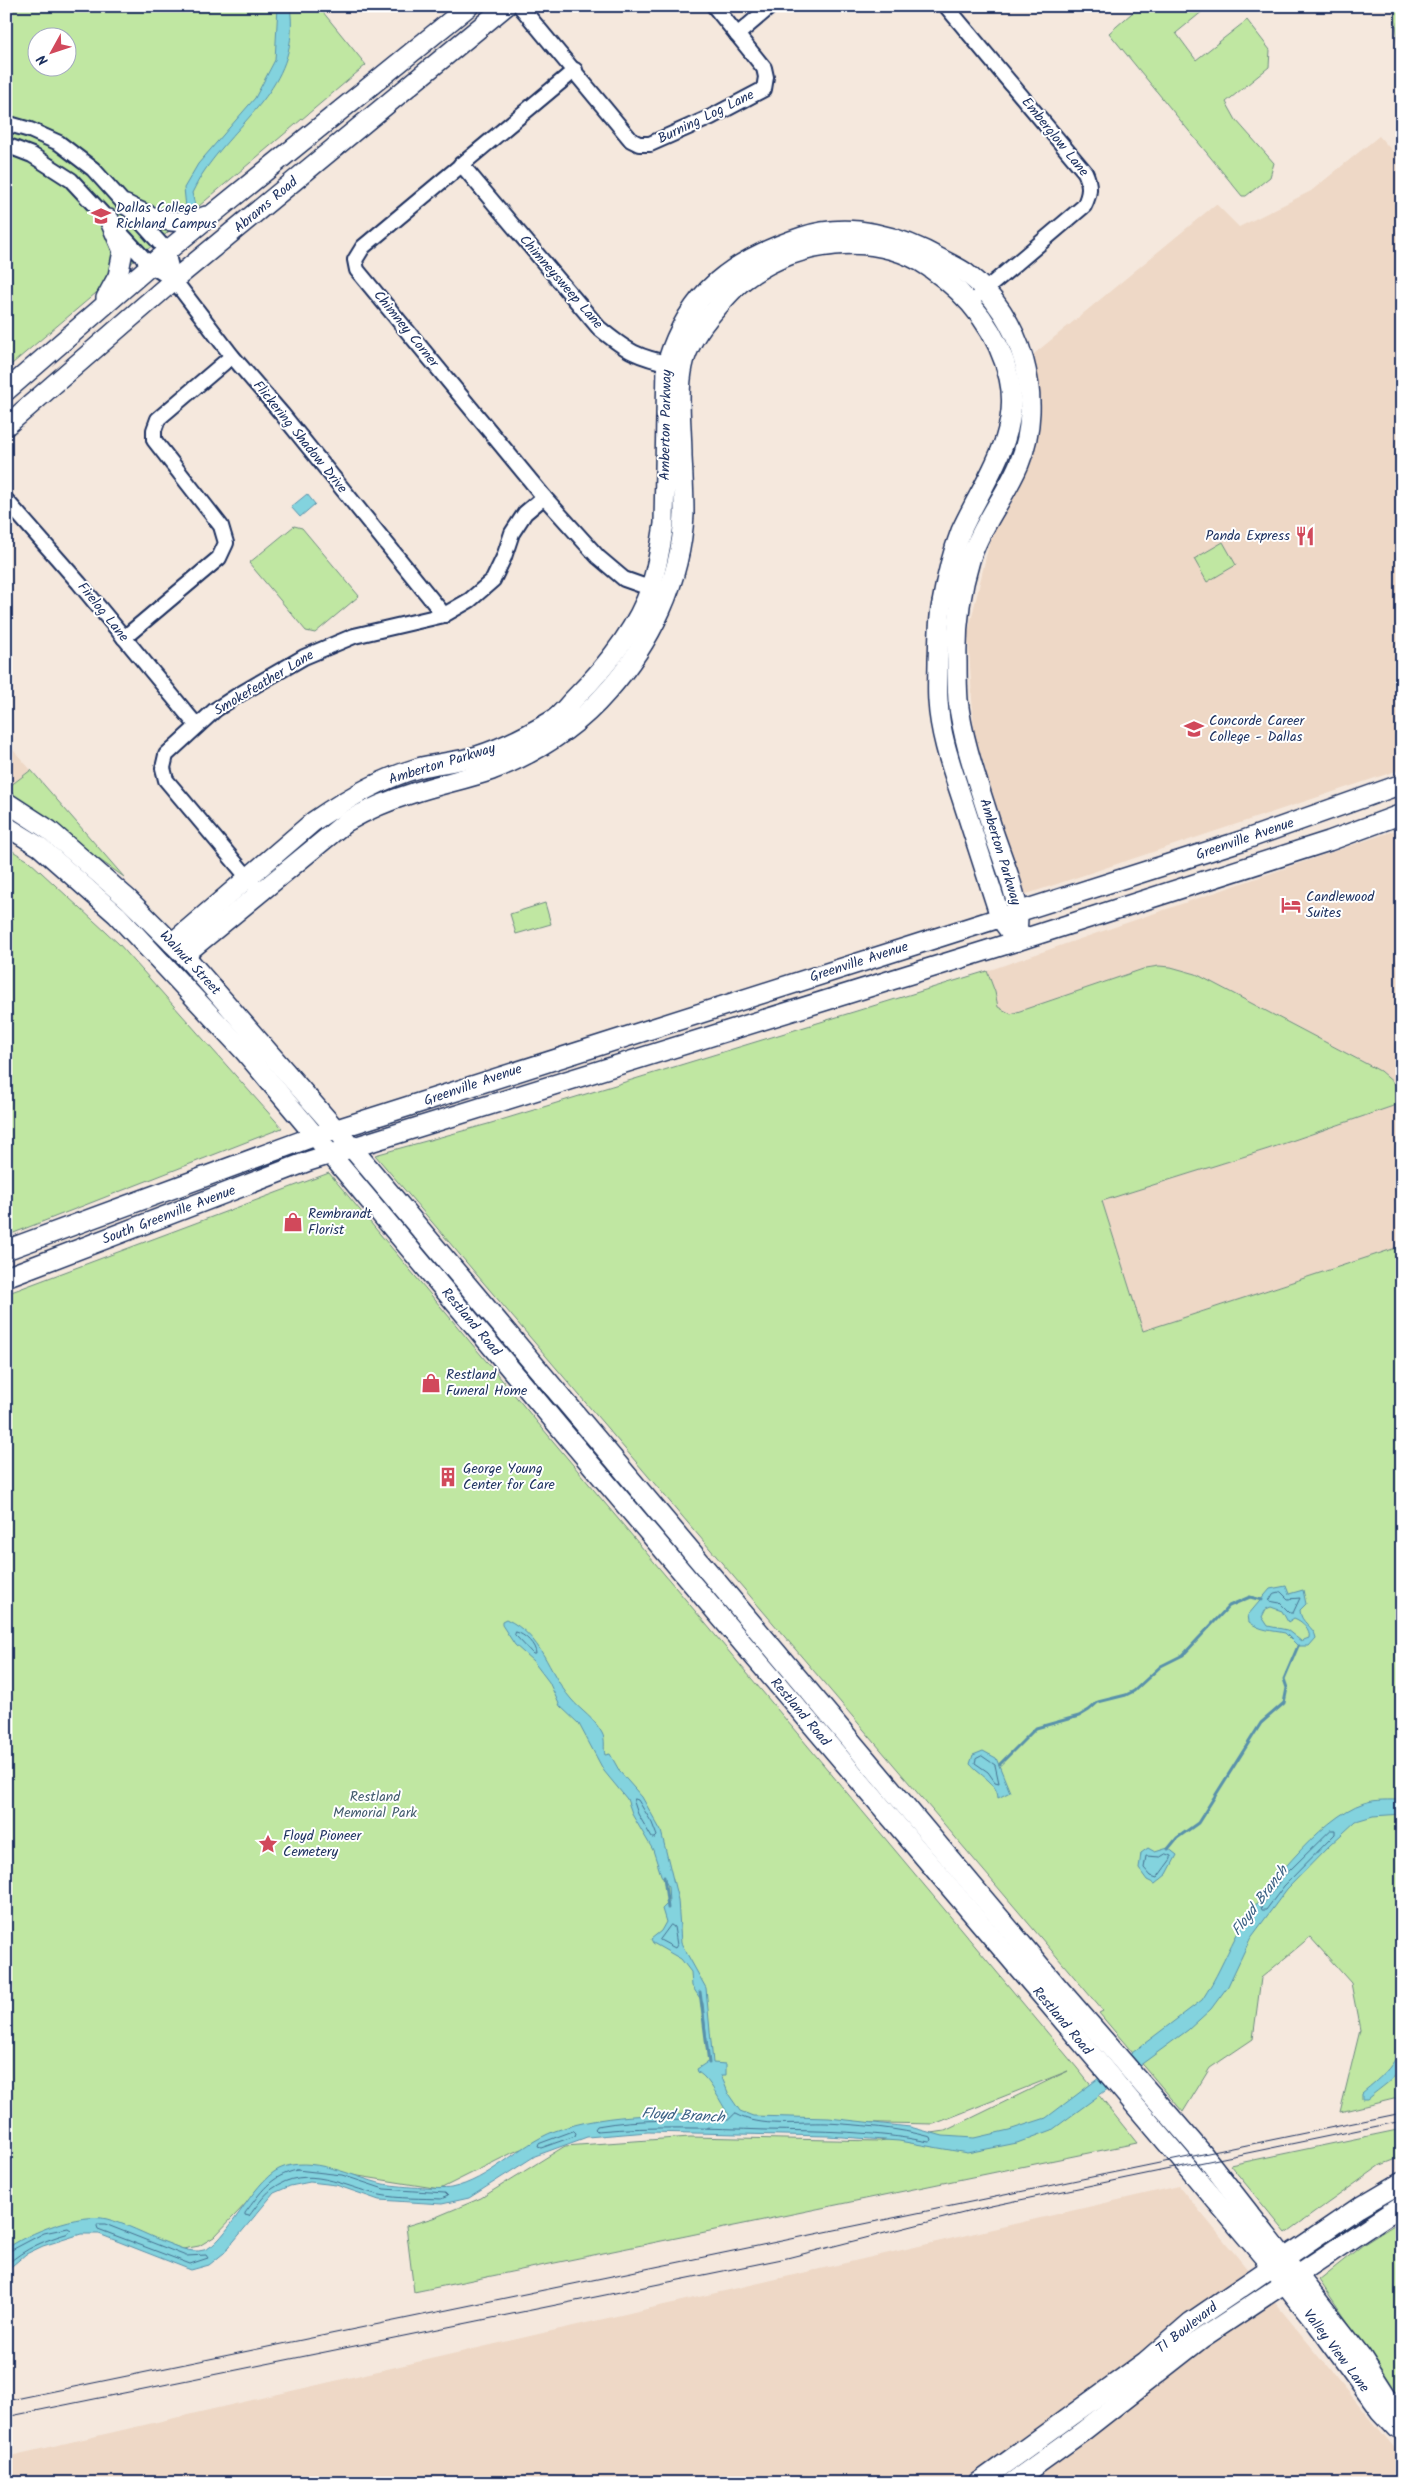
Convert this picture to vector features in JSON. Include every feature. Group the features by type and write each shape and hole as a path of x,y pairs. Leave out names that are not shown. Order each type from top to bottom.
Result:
{"main road":[{"name":"Abrams Road","path":"6,391 167,250 231,201 469,6"},
{"name":"Abrams Road","path":"6,426 174,280 506,6"},
{"path":"126,205 149,217 176,222 192,221 231,201"},
{"path":"98,310 113,288 122,264 123,250 109,218"},
{"name":"Amberton Parkway","path":"178,949 261,892 346,822 363,813 413,793 490,771 517,760 560,736 612,686 651,630 659,591 684,517 681,391 675,365 688,349 702,324 743,280 767,265 820,247 852,244 898,253 925,264 998,309 1021,350 1029,376 1030,404 1025,447 1019,465 983,530 970,560 957,622 958,700 970,756 1017,941"},
{"name":"Amberton Parkway","path":"977,296 984,318 1000,349 1010,380 1011,411 1009,426 1001,452 959,538 950,567 941,608 938,701 946,748 1009,914"},
{"name":"Amberton Parkway","path":"178,949 248,878 314,821 359,793 390,778 419,768 476,756 497,748 554,719 595,679 616,654 659,591"},
{"path":"938,701 958,700"},
{"name":"Greenville Avenue","path":"315,1136 513,1071 1199,854 1402,784"},
{"name":"Walnut Street","path":"6,802 49,830 128,898 178,949 352,1148"},
{"name":"Greenville Avenue","path":"331,1154 1017,941 1402,814"},
{"path":"1370,826 1402,824"},
{"name":"Walnut Street","path":"6,826 40,847 117,915 244,1051 331,1154"},
{"path":"1199,854 1206,880"},
{"path":"709,1010 716,1034"},
{"name":"South Greenville Avenue","path":"6,1250 315,1136"},
{"name":"Restland Road","path":"352,1148 1107,2059 1121,2090 1155,2130 1279,2262"},
{"name":"South Greenville Avenue","path":"6,1277 239,1187 331,1154"},
{"name":"Restland Road","path":"331,1154 565,1434 1107,2059 1135,2077 1170,2117 1279,2262"},
{"path":"231,1166 239,1187"},
{"path":"143,1200 151,1222"},
{"path":"1155,2130 1170,2117"},
{"name":"TI Boulevard","path":"978,2483 1145,2362 1191,2322 1358,2208 1402,2182"},
{"name":"TI Boulevard","path":"1011,2483 1082,2432 1202,2338 1402,2205"},
{"name":"Valley View Lane","path":"1279,2262 1318,2325 1381,2411 1402,2433"},
{"name":"Valley View Lane","path":"1291,2279 1361,2356 1391,2403 1402,2425"}],"street":[{"name":"Burning Log Lane","path":"520,6 631,140 640,144 650,144 711,117 764,89 766,77 764,68 714,6"},
{"path":"737,35 771,6"},
{"name":"Emberglow Lane","path":"946,6 1085,172 1090,183 1088,197 1084,206 977,296"},
{"name":"Chimney Corner","path":"574,70 363,247 355,260 357,270 544,497 612,570 624,579 659,591"},
{"path":"6,116 30,130 59,143 93,169 167,250 174,280"},
{"path":"6,123 30,130"},
{"name":"Flickering Shadow Drive","path":"8,147 32,155 71,180 109,218 150,265 174,280 232,356 282,414 444,615"},
{"name":"Chimneysweep Lane","path":"461,164 599,328 626,350 642,357 675,365"},
{"path":"124,638 219,558 226,543 221,526 154,440 154,430 158,419 232,356"},
{"name":"Smokefeather Lane","path":"261,892 164,775 163,768 166,755 197,726 235,697 304,657 354,636 444,615 470,600 493,580 504,557 512,533 525,513 544,497"},
{"name":"Firelog Lane","path":"6,500 197,726"}],"shaded area":[{"path":"1379,136 1402,162 1402,769 1024,895 974,732 968,633 990,540 1024,471 1039,392 1034,354 1216,204 1239,227 1311,191"},
{"path":"6,742 31,770 6,789"},
{"path":"1402,828 1402,1090 1380,1071 1196,974 1171,967 1146,968 1011,1014 998,1007 995,992 987,971"},
{"path":"1402,1103 1402,1246 1143,1331 1102,1201 1268,1149"},
{"path":"1179,2186 1402,2457 1402,2483 6,2483 6,2457"}],"green space":[{"name":"Dallas College Richland Campus","path":"6,6 318,6 366,65 6,369"},
{"path":"1140,6 1209,6 1176,33 1196,60 1247,20 1270,50 1269,67 1226,102 1236,120 1274,163 1270,177 1246,196 1242,196 1109,33"},
{"path":"1394,6 1402,6 1402,79"},
{"path":"294,526 302,528 359,596 315,633 306,631 249,563"},
{"path":"1223,542 1236,565 1207,582 1194,559"},
{"path":"31,770 124,877 6,794 6,789"},
{"path":"6,847 29,861 119,944 282,1128 6,1236"},
{"path":"545,903 551,924 516,934 510,914"},
{"path":"1171,967 1196,974 1380,1071 1402,1090 1402,1103 1268,1149 1102,1201 1143,1331 1402,1246 1402,2097 1340,2112 1360,2030 1351,1983 1310,1937 1261,1978 1253,2039 1210,2068 1183,2112 1099,2013 1103,2011 375,1155 488,1124 987,971 995,992 998,1007 1011,1014 1146,968"},
{"name":"Restland Memorial Park","path":"329,1173 1077,2068 1137,2143 414,2292 406,2226 436,2217 481,2198 565,2146 690,2137 879,2141 945,2131 1068,2071 934,2124 635,2118 576,2129 514,2152 440,2189 308,2168 275,2173 214,2237 199,2246 183,2249 99,2219 6,2254 6,1294"},
{"path":"1402,2129 1402,2157 1381,2165 1286,2233 1230,2165"},
{"path":"1402,2220 1402,2401 1319,2280 1364,2244"}],"water":[{"path":"278,6 290,6 291,33 287,57 278,78 266,97 220,150 203,173 192,193 195,205 190,211 186,208 184,188 198,164 255,98 275,60"},
{"path":"307,494 315,504 300,517 291,507"},
{"path":"1286,1586 1289,1594 1303,1590 1306,1604 1300,1610 1302,1618 1313,1630 1316,1638 1309,1646 1298,1646 1285,1633 1262,1629 1249,1622 1248,1615 1270,1589","holes":["1271,1607 1282,1611 1288,1622 1294,1618 1303,1623 1309,1632 1309,1638 1301,1641 1287,1630 1268,1626 1262,1617 1266,1609"]},
{"name":"Floyd Branch","path":"506,1619 519,1626 529,1635 563,1688 599,1728 604,1738 605,1755 610,1754 620,1772 642,1797 661,1831 678,1900 681,1943 706,1988 713,2063 726,2064 726,2075 721,2075 729,2095 740,2111 753,2116 829,2118 910,2127 943,2136 974,2138 1009,2130 1046,2118 1202,2000 1236,1936 1274,1880 1310,1841 1329,1824 1347,1811 1373,1801 1402,1800 1402,1814 1373,1816 1356,1821 1329,1846 1287,1889 1250,1939 1228,1986 1211,2009 1188,2030 1052,2130 1017,2143 967,2153 899,2141 828,2136 648,2132 587,2137 535,2156 469,2198 442,2204 379,2200 336,2185 310,2182 290,2186 274,2193 224,2253 209,2265 191,2270 99,2234 81,2234 43,2246 26,2254 6,2271 6,2249 54,2225 82,2218 107,2219 183,2249 204,2250 221,2237 259,2186 269,2176 279,2169 291,2165 318,2165 383,2184 407,2187 451,2188 478,2178 542,2137 576,2125 619,2117 729,2115 711,2086 697,2069 709,2061 703,2003 692,1986 691,1972 681,1959 653,1943 651,1939 661,1931 666,1922 662,1909 669,1902 668,1886 661,1875 653,1850 633,1816 627,1799 604,1771 579,1724 560,1706 549,1682 533,1661 515,1645 502,1625 502,1621"},
{"path":"983,1751 996,1758 1010,1792 998,1798 997,1792 991,1783 970,1764 973,1755"},
{"path":"1148,1848 1155,1852 1168,1848 1177,1855 1167,1874 1155,1884 1147,1880 1139,1869 1141,1853"},
{"path":"1402,2036 1401,2060 1396,2074 1367,2099 1362,2099 1362,2093 1383,2075 1394,2061 1401,2046"}],"waterway":[{"path":"1000,1764 1036,1728 1079,1716 1098,1702 1134,1691 1161,1666 1183,1655 1229,1606 1250,1597 1262,1600"},
{"path":"1168,1849 1177,1838 1198,1823 1261,1723 1284,1703 1287,1688 1284,1679 1298,1646"},
{"path":"664,1877 668,1908"},
{"path":"700,1992 709,2063"}],"tram line":[{"path":"6,2401 1402,2113"},
{"path":"6,2417 787,2258 991,2206 1402,2121"}],"place":[{"name":"Dallas College Richland Campus","path":"101,216"},
{"name":"Panda Express","path":"1305,536"},
{"name":"Concorde Career College - Dallas","path":"1194,729"},
{"name":"Candlewood Suites","path":"1291,905"},
{"name":"Rembrandt Florist","path":"293,1222"},
{"name":"Restland Funeral Home","path":"431,1383"},
{"name":"George Young Center for Care","path":"448,1477"},
{"name":"Floyd Pioneer Cemetery","path":"268,1844"}]}
